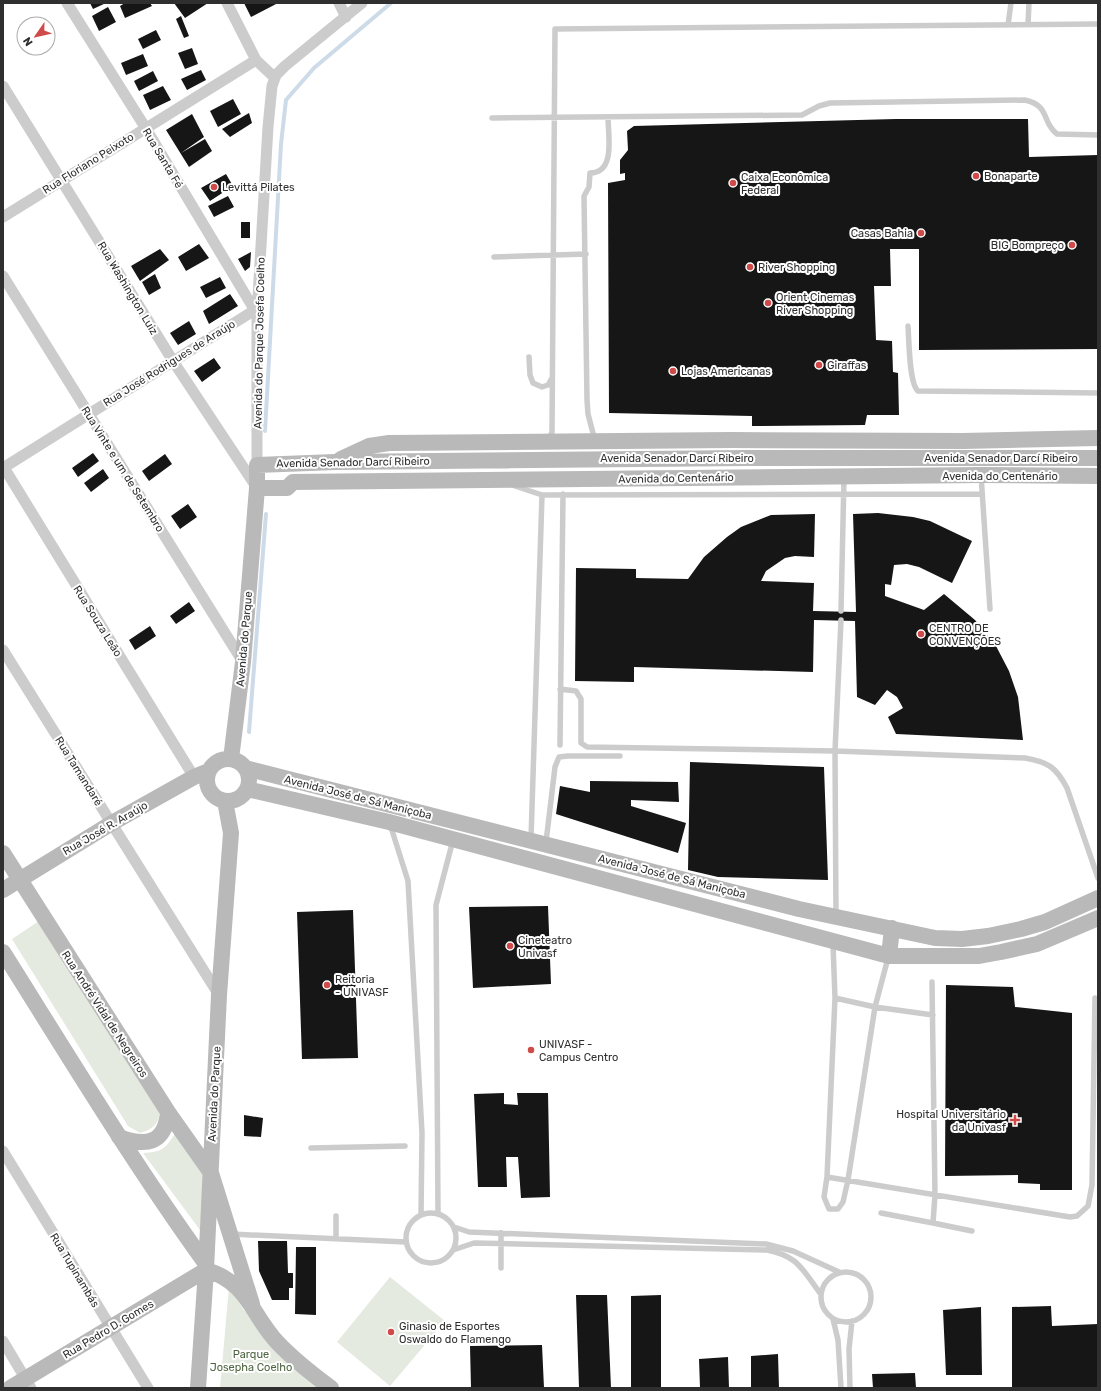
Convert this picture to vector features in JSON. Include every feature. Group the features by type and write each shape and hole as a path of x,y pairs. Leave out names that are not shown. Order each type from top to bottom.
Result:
{"main road":[{"path":"335,462 369,446 389,442 731,440 963,441 1098,438"},
{"path":"731,440 746,458"},
{"name":"Avenida Senador Darcí Ribeiro","path":"257,465 292,462 746,458 981,466 1098,458"},
{"path":"255,518 258,506 265,499 290,485 292,462"},
{"name":"Avenida do Parque","path":"231,759 243,662 255,518 257,465"},
{"name":"Avenida do Centenário","path":"257,488 290,485 501,480 844,476 981,466 1098,476"},
{"path":"231,759 241,764 245,768 249,778 247,789 238,799 225,801 215,797 208,788 207,777 209,771 218,761 231,759"},
{"name":"Avenida José de Sá Maniçoba","path":"245,768 799,909 935,938 962,939 988,936 1045,922 1098,898"},
{"name":"Rua José R. Araújo","path":"3,890 112,823 194,777 209,771"},
{"name":"Avenida José de Sá Maniçoba","path":"247,789 389,822 889,956 979,956 1037,944 1098,918"},
{"name":"Avenida do Parque","path":"198,1388 206,1267 219,995 231,833 225,801"},
{"name":"Rua André Vidal de Negreiros","path":"3,853 168,1112 211,1173"},
{"path":"833,942 836,916"},
{"path":"889,956 892,928"},
{"path":"3,952 119,1137 206,1267 226,1278 252,1304 276,1341 302,1365 331,1388"},
{"path":"119,1137 141,1143 151,1141 160,1135 167,1125 168,1112"},
{"path":"211,1173 252,1304"},
{"name":"Rua Pedro D. Gomes","path":"10,1388 28,1383 110,1328 206,1267"}],"street":[{"name":"Rua Santa Fé","path":"67,3 145,127 256,312"},
{"path":"227,3 256,60 275,78 285,66 362,3"},
{"path":"339,3 346,17"},
{"name":"Rua Floriano Peixoto","path":"3,217 145,127 256,60"},
{"name":"Avenida do Parque Josefa Coelho","path":"257,465 256,312 269,120 275,78"},
{"name":"Rua Washington Luiz","path":"3,86 62,180 172,362 257,488"},
{"name":"Rua Vinte e um de Setembro","path":"3,276 243,662"},
{"name":"Rua José Rodrigues de Araújo","path":"3,467 172,362 256,312"},
{"name":"Rua Souza Leão","path":"3,467 194,777"},
{"name":"Rua Tamandaré","path":"3,650 219,995"},
{"name":"Rua Tupinambás","path":"3,1151 148,1388"},
{"path":"3,1341 28,1383"}],"lane":[{"path":"1008,24 1011,3"},
{"path":"1028,24 1029,3"},
{"path":"547,442 552,432 555,30 1098,24"},
{"path":"492,118 802,116 819,106 830,103 1025,100 1035,102 1040,106 1052,130 1057,134 1098,135"},
{"path":"595,441 588,414 587,400 584,196 589,187 590,174 601,171 607,164 608,117"},
{"path":"494,257 586,254"},
{"path":"908,326 913,378 915,388 918,391 1098,393"},
{"path":"529,358 530,375 536,385 542,387 548,385 553,376"},
{"path":"981,466 981,494 990,609"},
{"path":"841,611 844,476"},
{"path":"501,480 542,496 563,494 981,494"},
{"path":"560,746 563,494"},
{"path":"539,843 542,496"},
{"path":"836,916 835,751 841,620"},
{"path":"560,689 576,691 579,694 581,699 581,743 587,747 835,751 1025,758 1040,761 1052,767 1061,776 1067,788 1098,878"},
{"path":"539,843 555,767 559,757 620,756"},
{"path":"389,822 408,881 422,1133 422,1215"},
{"path":"438,1214 436,905 454,839"},
{"path":"833,942 835,998 825,1202 829,1209 838,1209 843,1202 848,1180 875,1007 889,956"},
{"path":"932,982 935,1195 933,1223"},
{"path":"835,998 875,1007 933,1015"},
{"path":"827,1177 1070,1217 1077,1216 1088,1206 1092,1185 1095,998"},
{"path":"311,1148 405,1146"},
{"path":"820,1293 792,1258 782,1253 767,1250 474,1242 453,1250 445,1259 437,1263 429,1263 414,1256 406,1242 406,1233 409,1226 422,1215 429,1213 438,1214 445,1217 454,1227 464,1232 766,1244 788,1249 839,1272"},
{"path":"881,1213 972,1231"},
{"path":"336,1216 336,1238"},
{"path":"453,1250 456,1238 454,1227"},
{"path":"501,1233 501,1268"},
{"path":"230,1234 406,1242"},
{"path":"849,1271 858,1274 866,1281 870,1290 871,1300 868,1310 861,1317 852,1321 842,1322 833,1319 825,1312 821,1303 820,1293 826,1280 839,1272 849,1271"},
{"path":"833,1319 838,1340 841,1388"},
{"path":"850,1388 849,1349 852,1321"}],"green space":[{"path":"45,917 160,1104 159,1115 156,1123 146,1131 140,1133 128,1126 12,939"},
{"path":"176,1132 204,1174 200,1230 143,1153 160,1150 169,1142"},
{"name":"Ginasio de Esportes Oswaldo do Flamengo","path":"390,1277 445,1321 390,1386 337,1342"},
{"name":"Parque Josepha Coelho","path":"229,1287 243,1309 278,1348 328,1388 220,1388"}],"building":[{"path":"90,3 106,3 93,9"},
{"path":"125,3 150,3 152,6 125,18 120,6"},
{"path":"174,3 208,3 185,18"},
{"path":"244,3 278,3 251,17"},
{"path":"108,7 116,22 99,31 92,16"},
{"path":"181,16 189,36 184,38 176,19"},
{"path":"156,30 161,40 143,49 138,39"},
{"path":"192,48 198,64 185,69 178,53"},
{"path":"143,54 148,66 126,75 121,63"},
{"path":"201,70 206,80 187,90 181,79"},
{"path":"153,71 158,81 139,91 134,81"},
{"path":"163,86 171,100 150,110 143,95"},
{"path":"233,99 241,114 218,127 210,111"},
{"path":"249,113 252,123 230,137 222,129"},
{"path":"192,114 204,137 181,153 205,139 212,151 189,167 166,130"},
{"name":"River Shopping","path":"896,119 1028,119 1029,157 1098,155 1098,349 919,350 919,249 890,249 891,286 874,286 876,340 892,341 893,372 898,373 899,415 867,415 865,425 752,426 752,416 609,413 608,183 625,180 625,173 620,174 620,160 628,150 627,131 634,126"},
{"path":"226,174 233,186 210,201 201,188"},
{"path":"228,196 234,207 214,217 208,206"},
{"path":"241,222 250,222 250,238 241,238"},
{"path":"199,244 209,258 186,271 178,257"},
{"path":"160,249 169,260 140,281 131,266"},
{"path":"251,252 250,267 245,271 238,259"},
{"path":"155,274 161,288 149,295 142,282"},
{"path":"220,277 226,288 206,298 200,287"},
{"path":"230,294 238,306 209,324 203,311"},
{"path":"189,321 196,334 178,345 170,333"},
{"path":"214,358 221,368 202,382 194,371"},
{"path":"93,453 99,461 78,477 72,468"},
{"path":"165,454 172,464 149,481 142,471"},
{"path":"103,469 109,478 91,492 84,483"},
{"path":"188,504 197,517 180,529 171,516"},
{"path":"878,513 913,517 930,521 972,541 952,583 919,567 907,564 894,565 891,585 885,584 885,596 924,610 944,594 975,620 996,646 1009,671 1018,697 1023,740 896,734 888,717 903,708 897,697 887,690 875,705 857,697 855,621 814,620 813,672 634,667 634,682 575,681 576,568 636,569 636,578 688,579 704,557 741,527 771,515 815,514 814,557 795,556 785,558 766,571 761,581 814,583 813,611 856,612 853,514"},
{"path":"189,602 195,611 176,624 170,616"},
{"path":"150,626 156,636 135,650 129,640"},
{"path":"690,762 824,767 828,880 718,877 688,870"},
{"path":"590,781 678,782 679,802 631,800 631,806 686,823 678,853 556,814 560,786 590,792"},
{"name":"Cineteatro Univasf","path":"548,906 551,984 473,988 469,907"},
{"name":"Reitoria - UNIVASF","path":"353,910 358,1058 302,1059 297,912"},
{"path":"946,985 1013,987 1015,1007 1072,1013 1072,1190 1040,1190 1040,1184 1018,1183 1018,1175 945,1176"},
{"path":"504,1093 504,1104 518,1105 517,1093 548,1093 550,1197 521,1198 518,1157 506,1157 507,1187 478,1187 474,1094"},
{"path":"244,1115 263,1118 261,1137 244,1136"},
{"path":"258,1241 287,1241 288,1273 293,1273 293,1288 289,1288 289,1300 272,1300 259,1271"},
{"path":"296,1247 316,1247 316,1315 295,1314"},
{"path":"576,1295 607,1295 611,1388 579,1388"},
{"path":"661,1295 661,1388 631,1388 631,1296"},
{"path":"1051,1306 1052,1326 1098,1324 1098,1388 1012,1388 1012,1307"},
{"path":"981,1307 982,1375 946,1375 943,1310"},
{"path":"542,1345 544,1388 471,1388 470,1346"},
{"path":"778,1354 779,1388 751,1388 751,1356"},
{"path":"728,1357 729,1388 700,1388 699,1359"},
{"path":"915,1373 916,1388 873,1388 872,1374"}],"waterway":[{"path":"265,431 281,144 286,100 314,68 391,3"},
{"path":"249,732 266,514"}],"place":[{"name":"Bonaparte","path":"976,176"},
{"name":"Caixa Econômica Federal","path":"733,183"},
{"name":"Levittá Pilates","path":"214,187"},
{"name":"Casas Bahia","path":"921,233"},
{"name":"BIG Bompreço","path":"1072,245"},
{"name":"River Shopping","path":"750,267"},
{"name":"Orient Cinemas River Shopping","path":"768,303"},
{"name":"Giraffas","path":"819,365"},
{"name":"Lojas Americanas","path":"673,371"},
{"name":"CENTRO DE CONVENÇÕES","path":"921,634"},
{"name":"Cineteatro Univasf","path":"510,946"},
{"name":"Reitoria - UNIVASF","path":"327,985"},
{"name":"UNIVASF - Campus Centro","path":"531,1050"},
{"name":"Hospital Universitário da Univasf","path":"1015,1120"},
{"name":"Ginasio de Esportes Oswaldo do Flamengo","path":"391,1332"}]}
